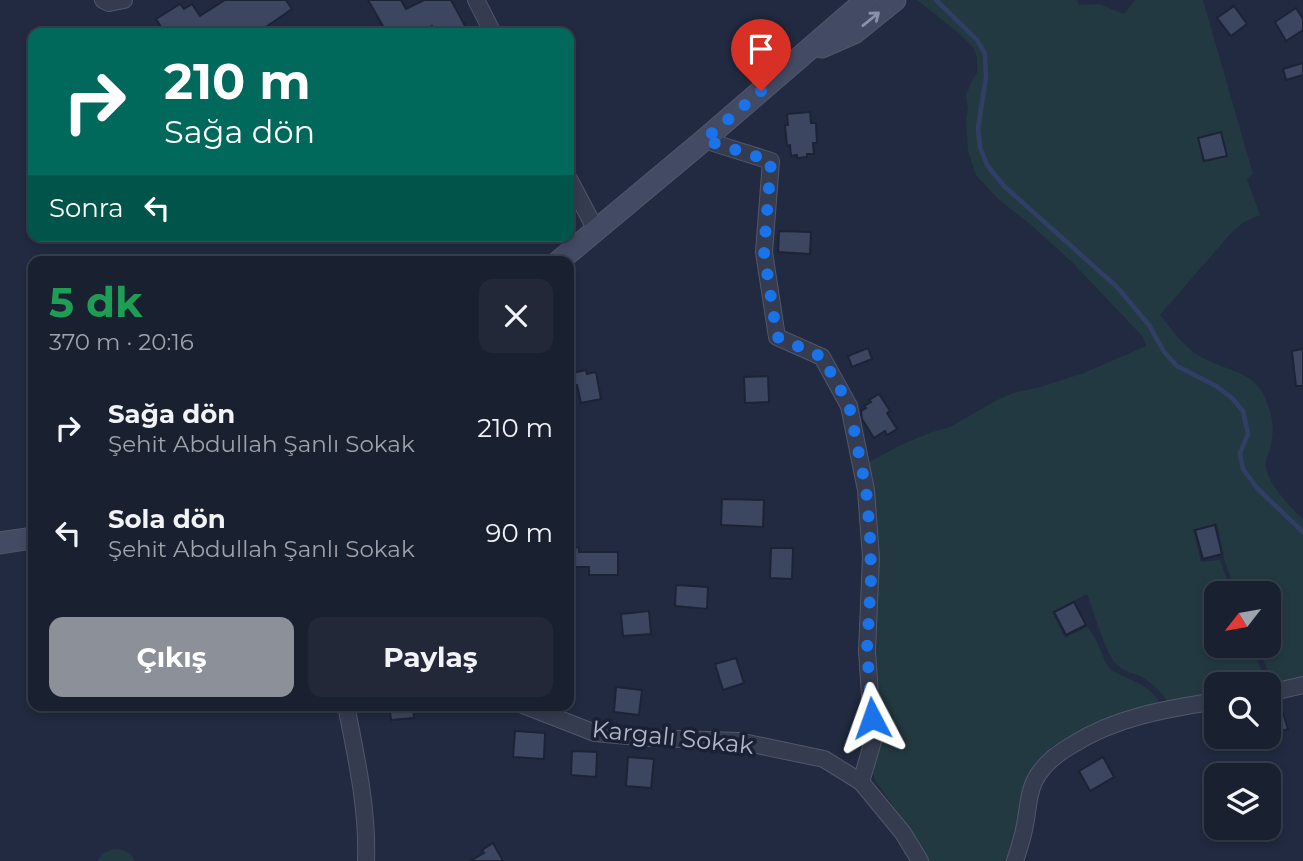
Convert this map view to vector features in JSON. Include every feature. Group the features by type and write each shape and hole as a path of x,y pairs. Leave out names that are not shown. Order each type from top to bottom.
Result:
{"main road":[{"path":"801,56 853,0"},
{"path":"565,256 866,0"},
{"path":"801,56 854,33 895,0"},
{"path":"0,543 28,539"}],"street":[{"path":"103,0 108,3 124,0"},
{"path":"476,0 491,28"},
{"path":"704,140 771,161 764,252 777,337 822,357 849,405 866,489 871,557 867,650 873,741 861,782"},
{"path":"574,188 596,230"},
{"path":"1281,690 1303,685"},
{"path":"1015,861 1033,783 1047,762 1096,731 1119,722 1165,709 1204,703"},
{"path":"347,711 363,806 366,861"},
{"name":"Kargalı Sokak","path":"538,711 595,733 738,741 824,759 861,782 903,833 920,861"}],"shaded area":[{"path":"917,0 1077,0 1079,5 1099,4 1124,14 1135,0 1203,0 1253,174 1247,179 1260,215 1244,222 1231,233 1160,315 1195,353 1249,378 1261,390 1272,422 1272,440 1266,469 1279,493 1303,519 1303,677 1281,683 1281,672 1268,672 1263,658 1281,658 1281,581 1232,581 1217,523 1193,530 1201,562 1220,560 1228,581 1204,581 1204,658 1257,658 1262,672 1204,672 1204,697 1167,702 1149,682 1123,669 1112,659 1087,594 1052,612 1065,638 1087,627 1110,669 1148,689 1158,703 1132,709 1102,721 1053,746 1041,758 1028,779 1018,834 1009,861 929,861 874,779 873,769 882,736 874,685 867,463 903,444 950,427 1013,393 1084,373 1146,346 1143,337 1073,263 998,199 976,175 968,151 966,96 977,73 977,58 974,48"},
{"path":"113,849 126,852 135,861 98,861 102,854"}],"building":[{"path":"225,0 286,0 292,9 264,28 162,28 156,19 180,4 184,9 192,4 200,16"},
{"path":"368,0 401,0 406,9 424,0 451,0 466,28 432,26 384,28"},
{"path":"1234,6 1247,24 1231,36 1217,18"},
{"path":"1296,8 1303,19 1303,30 1286,41 1275,22"},
{"path":"1303,63 1303,75 1286,80 1283,69"},
{"path":"810,112 811,123 816,123 817,143 813,143 814,154 797,158 797,155 791,156 785,125 788,125 787,114"},
{"path":"1221,132 1227,156 1204,161 1198,138"},
{"path":"779,231 811,232 810,254 778,252"},
{"path":"868,348 872,359 852,367 848,356"},
{"path":"1303,349 1303,386 1296,386 1292,351"},
{"path":"586,370 587,374 596,372 601,399 581,403 574,373"},
{"path":"768,376 769,402 745,403 744,377"},
{"path":"879,394 897,429 887,435 885,431 874,438 862,419 861,411 871,402 869,400"},
{"path":"722,499 764,500 763,527 721,525"},
{"path":"1215,525 1222,554 1203,559 1195,530"},
{"path":"579,547 579,552 618,552 618,575 589,575 589,567 574,567 574,548"},
{"path":"771,548 793,548 792,579 770,578"},
{"path":"676,585 708,587 707,609 675,606"},
{"path":"1074,602 1086,625 1066,635 1054,612"},
{"path":"649,611 651,634 623,636 621,614"},
{"path":"736,658 744,683 723,690 715,664"},
{"path":"616,687 642,690 639,715 614,712"},
{"path":"1281,710 1288,729 1281,731"},
{"path":"390,711 413,711 414,718 391,720"},
{"path":"515,731 545,733 544,759 513,757"},
{"path":"572,751 597,752 596,777 571,775"},
{"path":"628,757 654,759 651,788 626,786"},
{"path":"1103,757 1114,777 1090,791 1079,771"},
{"path":"493,843 503,861 470,861 484,853 482,850"}],"waterway":[{"path":"936,0 977,40 985,54 986,77 978,129 980,147 987,165 1004,186 1117,287 1149,325 1164,352 1177,366 1216,386 1232,398 1243,411 1248,434 1240,453 1243,469 1257,488 1303,532"}],"route":[{"path":"761,91 704,140 771,161 764,252 777,337 822,357 849,405 866,489 870,534 871,578 867,650 872,718"}]}
